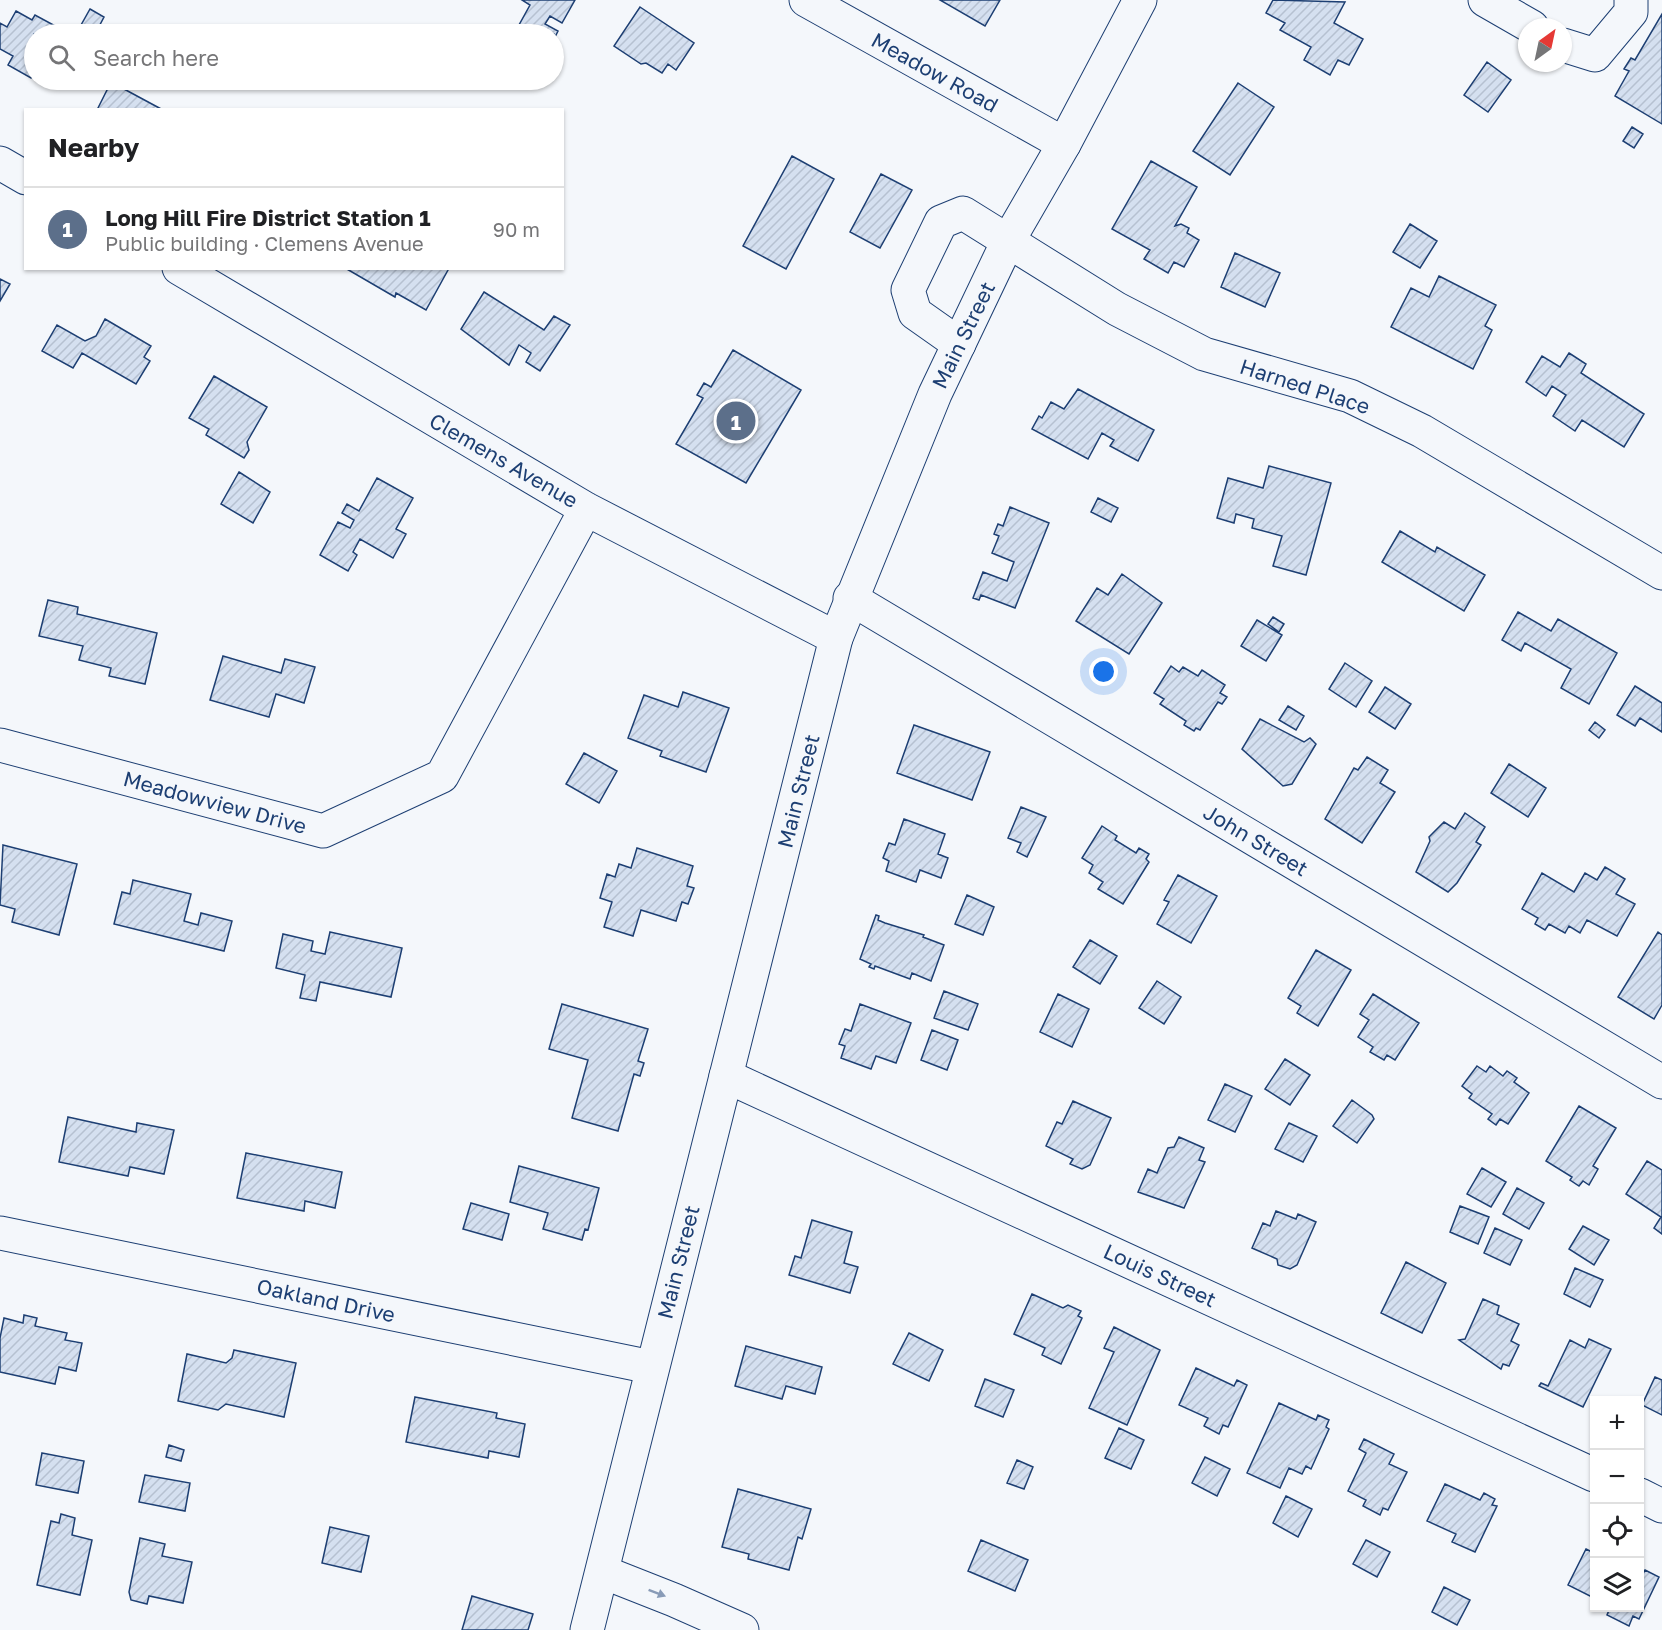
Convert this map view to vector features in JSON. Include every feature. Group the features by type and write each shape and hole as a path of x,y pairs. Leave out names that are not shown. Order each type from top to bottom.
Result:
{"street":[{"name":"Meadow Road","path":"806,0 1064,144"},
{"name":"Main Street","path":"587,1630 603,1572 651,1367 836,638 850,598 935,394 1008,241 1064,144 1140,0"},
{"path":"1485,0 1518,19"},
{"path":"1572,48 1595,56 1631,12 1631,0"},
{"path":"0,163 24,177"},
{"name":"Harned Place","path":"959,344 915,313 908,290 941,222 963,213 1117,309 1204,354 1350,396 1422,431 1662,573"},
{"name":"Clemens Avenue","path":"182,270 586,508 836,638"},
{"name":"Meadowview Drive","path":"0,745 323,831 442,776 586,508"},
{"name":"John Street","path":"850,598 1662,1082"},
{"name":"Louis Street","path":"726,1076 1590,1473"},
{"name":"Oakland Drive","path":"0,1233 651,1367"},
{"path":"1644,1497 1662,1506"},
{"path":"603,1572 742,1630"}],"building":[{"path":"522,0 575,0 562,23 550,16 545,24 520,24 530,5"},
{"path":"940,0 1000,0 985,26"},
{"path":"1273,0 1345,2 1334,23 1363,39 1349,65 1338,60 1330,75 1304,60 1311,47 1280,30 1285,23 1266,13"},
{"path":"640,7 694,43 676,70 668,64 662,73 646,63 641,64 614,46"},
{"path":"90,9 104,17 100,24 82,24"},
{"path":"16,11 32,20 35,15 52,24 24,24 24,74 8,65 13,56 0,49 0,23 7,27"},
{"path":"1662,14 1662,124 1615,96 1629,71 1624,69 1631,58 1635,60"},
{"path":"1487,62 1511,80 1488,112 1464,95"},
{"path":"1238,83 1274,107 1230,175 1193,151"},
{"path":"107,90 126,90 159,108 98,108"},
{"path":"1632,127 1643,134 1634,148 1623,141"},
{"path":"792,156 834,179 786,269 743,246"},
{"path":"1151,161 1197,187 1175,226 1181,224 1189,228 1187,233 1199,240 1184,267 1174,262 1168,273 1144,259 1150,250 1112,229"},
{"path":"881,174 912,190 880,248 850,232"},
{"path":"1410,224 1437,241 1420,268 1393,252"},
{"path":"1235,253 1280,273 1265,307 1221,287"},
{"path":"348,270 448,270 426,310 396,293 395,297"},
{"path":"1439,276 1496,305 1485,326 1492,330 1473,369 1391,327 1411,288 1429,297"},
{"path":"0,279 10,284 0,301"},
{"path":"484,292 544,330 554,316 570,325 540,371 526,362 531,353 519,345 509,365 461,329"},
{"path":"105,319 151,346 144,357 150,361 136,384 82,353 73,368 42,351 57,325 85,341 96,336"},
{"path":"733,350 801,390 746,483 676,444 703,398 697,395 704,383 711,387"},
{"path":"1569,353 1586,364 1581,373 1644,414 1624,447 1582,420 1575,431 1553,416 1566,395 1552,386 1546,396 1526,382 1542,356 1560,367"},
{"path":"214,376 267,407 247,442 249,450 244,458 206,435 209,429 189,418"},
{"path":"1078,389 1154,430 1138,461 1110,446 1114,440 1102,433 1088,459 1032,429 1039,416 1042,418 1051,402 1064,409"},
{"path":"1269,466 1331,483 1306,575 1273,566 1282,536 1252,528 1254,519 1236,514 1234,523 1217,518 1228,478 1263,488"},
{"path":"239,472 270,492 253,523 221,504"},
{"path":"377,478 413,498 396,529 406,534 393,558 360,539 353,552 357,555 348,571 320,555 338,522 350,528 354,520 342,513 347,504 359,511"},
{"path":"1098,498 1118,508 1111,522 1091,512"},
{"path":"1010,507 1049,523 1015,608 981,595 979,600 973,598 983,572 1007,581 1014,562 992,553 999,536 994,534 998,524 1003,526"},
{"path":"1400,531 1435,552 1437,547 1485,575 1464,611 1382,562"},
{"path":"1122,574 1162,603 1129,654 1076,621 1097,588 1108,595"},
{"path":"48,600 78,607 77,614 157,633 145,684 109,676 111,668 79,660 83,646 39,636"},
{"path":"1518,612 1551,631 1558,619 1617,653 1589,704 1561,688 1571,669 1525,643 1521,651 1502,640"},
{"path":"1273,617 1284,624 1279,632 1268,624"},
{"path":"1257,620 1282,635 1266,661 1241,646"},
{"path":"223,656 281,673 285,659 315,667 304,703 276,694 269,717 210,700"},
{"path":"1345,663 1372,681 1356,707 1329,689"},
{"path":"1171,666 1179,672 1183,667 1198,676 1202,670 1225,685 1220,693 1227,697 1222,704 1218,702 1200,730 1196,728 1194,731 1184,725 1186,721 1160,704 1164,699 1154,693"},
{"path":"1635,686 1662,703 1662,732 1640,718 1635,726 1617,715"},
{"path":"1385,687 1411,704 1395,729 1369,712"},
{"path":"683,692 729,708 706,772 660,756 662,751 628,738 644,695 678,707"},
{"path":"1288,706 1304,716 1296,730 1279,720"},
{"path":"1260,719 1304,742 1310,738 1316,744 1292,784 1283,786 1242,749"},
{"path":"1595,722 1605,730 1599,738 1589,730"},
{"path":"914,725 990,752 972,800 897,773"},
{"path":"584,753 617,771 599,803 566,784"},
{"path":"1367,757 1388,770 1380,783 1395,792 1362,843 1325,819 1354,768 1358,770"},
{"path":"1509,764 1546,788 1528,817 1491,793"},
{"path":"1021,807 1046,817 1027,857 1017,852 1021,843 1008,838"},
{"path":"1465,813 1485,827 1476,842 1481,845 1457,883 1448,892 1416,872 1430,841 1429,837 1444,822 1455,829"},
{"path":"904,819 945,834 938,854 948,858 941,878 920,870 916,882 886,871 889,861 883,858 889,843 895,845"},
{"path":"1102,826 1117,836 1115,840 1136,853 1139,848 1149,854 1146,859 1149,862 1123,904 1098,889 1103,882 1089,873 1093,865 1082,858"},
{"path":"3,845 77,864 59,935 12,922 15,909 0,905"},
{"path":"637,848 693,866 687,886 694,888 688,904 682,902 676,921 641,910 633,936 604,927 612,902 600,898 607,874 615,877 619,864 631,868"},
{"path":"1605,867 1625,879 1616,894 1635,904 1617,936 1587,920 1580,933 1569,926 1565,933 1549,924 1545,930 1535,924 1538,918 1522,909 1542,873 1574,892 1585,873 1597,880"},
{"path":"1178,875 1217,896 1191,943 1157,924 1169,902 1164,900"},
{"path":"133,880 191,894 184,921 198,925 201,913 232,921 224,951 114,924 122,892 130,894"},
{"path":"967,895 994,907 983,935 955,924"},
{"path":"876,915 879,916 878,920 924,935 923,937 944,945 931,981 912,973 910,979 875,966 874,969 869,967 871,964 860,959"},
{"path":"330,932 402,948 391,997 320,982 316,1001 300,998 305,975 276,968 283,934 313,941 311,951 325,954"},
{"path":"1658,932 1662,935 1662,1005 1654,1019 1618,997"},
{"path":"1090,940 1117,956 1100,984 1073,967"},
{"path":"1316,950 1351,970 1318,1026 1297,1013 1301,1006 1288,998"},
{"path":"1157,981 1181,997 1164,1024 1139,1008"},
{"path":"944,991 978,1004 968,1030 934,1018"},
{"path":"1058,994 1089,1009 1072,1047 1040,1032"},
{"path":"1373,994 1419,1023 1395,1060 1387,1055 1384,1060 1370,1052 1373,1047 1358,1037 1369,1020 1360,1014"},
{"path":"562,1004 648,1029 638,1061 644,1063 640,1076 634,1074 618,1131 572,1118 588,1060 549,1049"},
{"path":"860,1004 911,1023 896,1063 876,1056 871,1069 841,1058 845,1046 839,1044 845,1029 851,1031"},
{"path":"932,1030 958,1040 947,1070 921,1060"},
{"path":"1285,1059 1310,1075 1290,1105 1265,1089"},
{"path":"1477,1066 1486,1072 1490,1066 1503,1076 1507,1071 1517,1078 1514,1082 1529,1093 1508,1124 1500,1119 1496,1125 1488,1119 1492,1114 1469,1098 1472,1094 1462,1086"},
{"path":"1225,1084 1252,1096 1235,1132 1208,1120"},
{"path":"1352,1100 1374,1119 1357,1143 1333,1126"},
{"path":"1073,1101 1111,1118 1090,1165 1082,1169 1070,1164 1073,1159 1046,1146 1057,1122 1062,1124"},
{"path":"1579,1106 1616,1128 1593,1166 1598,1169 1589,1185 1583,1181 1579,1186 1570,1180 1572,1177 1546,1161"},
{"path":"68,1117 136,1132 137,1123 174,1130 164,1174 130,1167 128,1176 59,1162"},
{"path":"1289,1123 1317,1136 1303,1162 1275,1149"},
{"path":"1179,1137 1204,1148 1199,1160 1205,1162 1184,1208 1138,1192 1148,1169 1157,1173 1168,1148 1174,1147"},
{"path":"246,1153 342,1172 335,1208 305,1201 304,1211 237,1198"},
{"path":"1647,1161 1662,1170 1662,1234 1654,1228 1661,1217 1626,1194"},
{"path":"519,1166 599,1188 588,1230 585,1229 582,1240 543,1229 548,1213 510,1202"},
{"path":"1482,1168 1506,1182 1491,1207 1467,1194"},
{"path":"1517,1188 1544,1203 1529,1229 1503,1214"},
{"path":"471,1203 509,1214 502,1240 463,1229"},
{"path":"1460,1206 1489,1217 1478,1244 1450,1232"},
{"path":"1276,1211 1296,1219 1298,1214 1316,1222 1297,1265 1290,1269 1278,1265 1277,1259 1252,1248 1263,1223 1270,1226"},
{"path":"812,1220 852,1232 844,1263 858,1267 850,1293 789,1275 795,1256 801,1258"},
{"path":"1583,1226 1609,1240 1594,1265 1569,1249"},
{"path":"1495,1228 1522,1240 1510,1265 1484,1253"},
{"path":"1406,1262 1446,1283 1422,1333 1381,1313"},
{"path":"1575,1268 1603,1280 1590,1307 1564,1294"},
{"path":"1032,1294 1063,1308 1068,1305 1081,1311 1078,1316 1082,1318 1061,1364 1042,1355 1045,1348 1014,1334"},
{"path":"1483,1299 1499,1306 1497,1314 1519,1324 1511,1341 1519,1345 1509,1366 1503,1364 1501,1369 1459,1340 1465,1339"},
{"path":"24,1315 37,1318 35,1326 67,1333 65,1340 82,1343 76,1371 59,1367 55,1384 0,1372 0,1338 4,1318 23,1323"},
{"path":"1114,1327 1160,1350 1127,1425 1089,1408 1114,1352 1104,1348"},
{"path":"909,1333 943,1350 929,1381 893,1364"},
{"path":"1589,1339 1611,1349 1583,1407 1539,1386 1541,1383 1548,1386 1570,1340 1585,1348"},
{"path":"746,1346 822,1367 815,1394 786,1386 782,1399 735,1386"},
{"path":"234,1350 296,1363 284,1417 226,1404 218,1410 178,1401 187,1354 226,1363 232,1358"},
{"path":"1196,1368 1234,1386 1237,1380 1247,1385 1228,1427 1223,1425 1219,1434 1204,1426 1208,1418 1179,1405"},
{"path":"1655,1377 1662,1380 1662,1415 1644,1406 1644,1401"},
{"path":"985,1379 1014,1390 1003,1417 975,1406"},
{"path":"415,1397 497,1413 496,1418 525,1424 519,1457 489,1451 488,1458 406,1442"},
{"path":"1279,1403 1316,1420 1318,1415 1329,1420 1326,1427 1329,1429 1311,1469 1306,1466 1302,1474 1289,1468 1280,1488 1247,1473"},
{"path":"1119,1428 1144,1440 1131,1469 1105,1458"},
{"path":"1364,1439 1394,1454 1389,1464 1407,1472 1388,1510 1383,1508 1380,1515 1363,1506 1366,1500 1348,1491 1366,1453 1359,1449"},
{"path":"169,1445 184,1450 181,1461 166,1457"},
{"path":"42,1453 84,1461 78,1493 36,1485"},
{"path":"1205,1457 1230,1469 1217,1496 1192,1483"},
{"path":"1017,1460 1033,1467 1024,1489 1007,1483"},
{"path":"145,1475 190,1483 185,1511 139,1502"},
{"path":"1445,1484 1480,1500 1484,1493 1495,1499 1492,1505 1497,1506 1475,1552 1452,1542 1456,1534 1427,1521"},
{"path":"738,1489 811,1509 802,1539 798,1537 789,1570 748,1559 749,1554 722,1547"},
{"path":"1286,1496 1312,1509 1298,1537 1273,1523"},
{"path":"61,1514 75,1518 72,1535 92,1540 80,1595 37,1585 51,1521 59,1523"},
{"path":"330,1527 369,1536 361,1572 322,1563"},
{"path":"140,1538 165,1544 162,1556 192,1562 183,1603 149,1596 147,1604 131,1600 129,1592"},
{"path":"981,1540 1028,1560 1015,1591 968,1571"},
{"path":"1366,1540 1390,1552 1377,1577 1353,1564"},
{"path":"1586,1549 1590,1551 1590,1596 1568,1585"},
{"path":"1645,1570 1659,1577 1644,1608"},
{"path":"1444,1587 1470,1600 1457,1625 1432,1612"},
{"path":"472,1596 533,1614 528,1630 462,1630"},
{"path":"1608,1612 1642,1612 1639,1619 1633,1616 1629,1626 1607,1615"}],"place":[{"name":"Long Hill Fire District Station 1","path":"736,421"}]}
